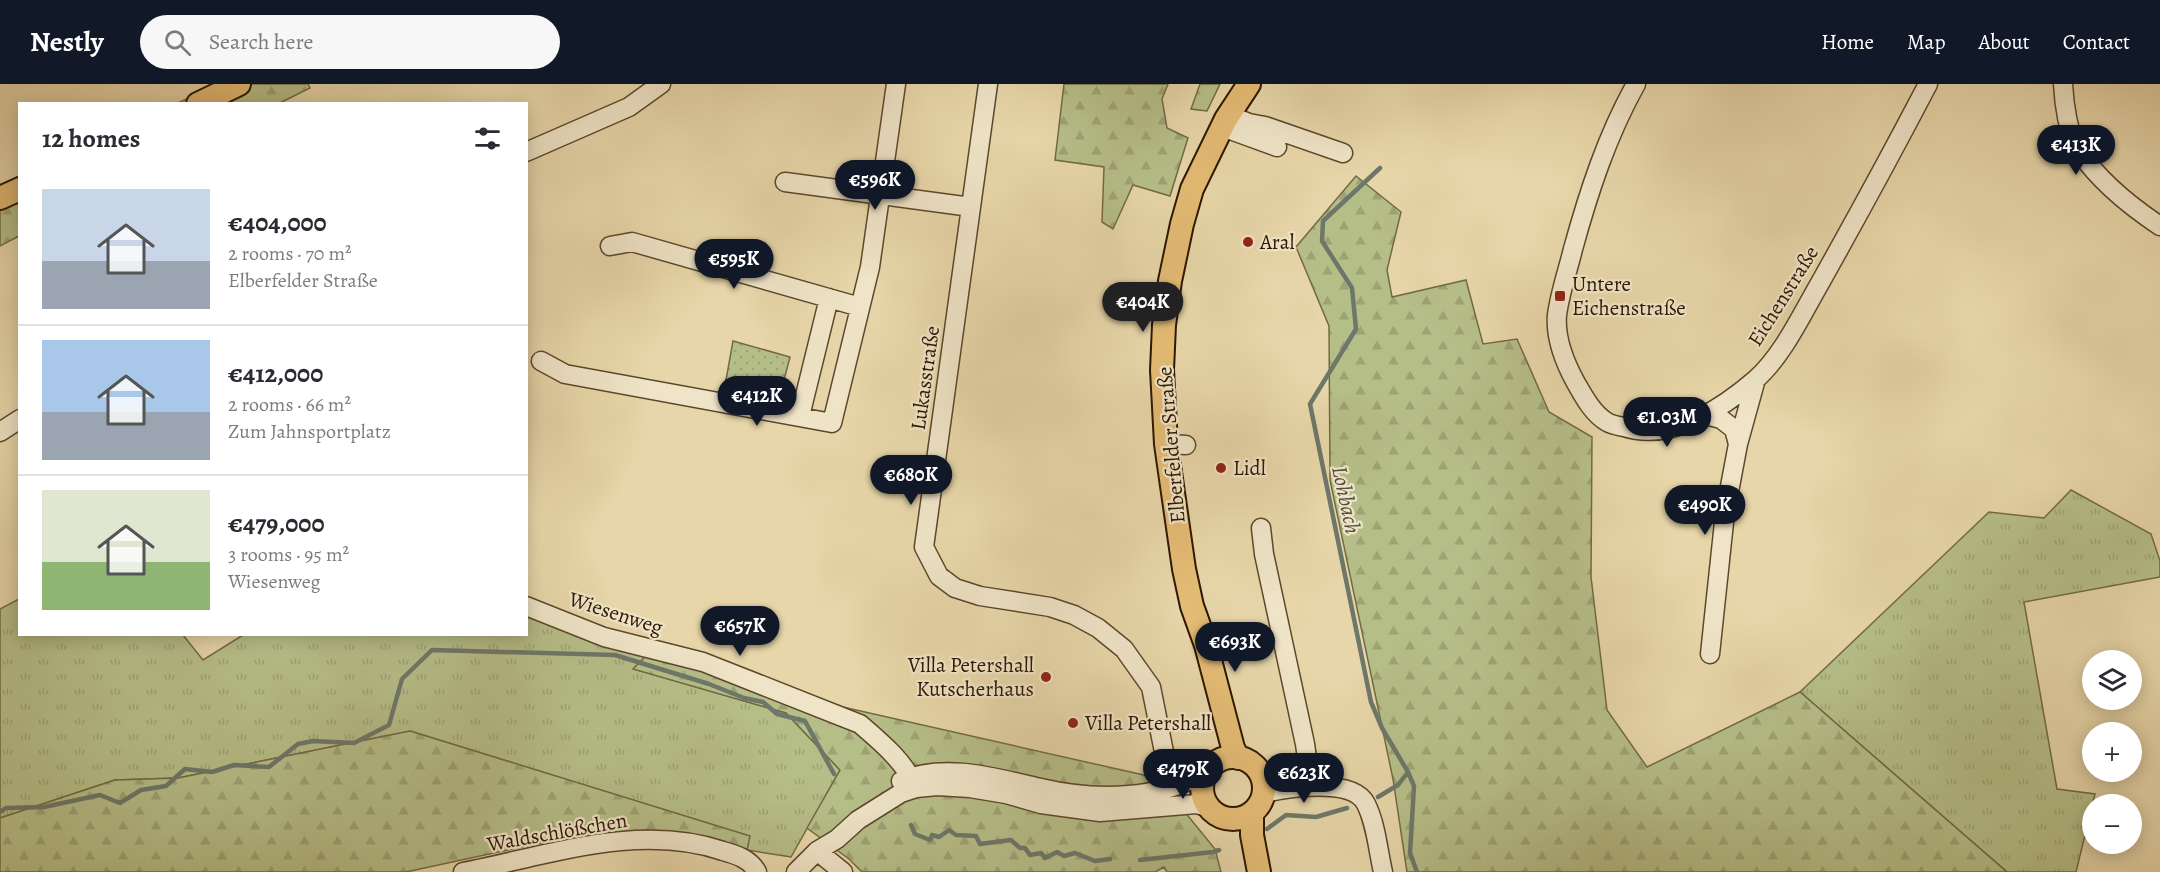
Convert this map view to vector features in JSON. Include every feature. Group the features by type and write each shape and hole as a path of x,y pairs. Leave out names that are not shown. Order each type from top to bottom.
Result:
{"main road":[{"path":"202,102 239,84"},
{"name":"Elberfelder Straße","path":"1210,767 1216,751 1215,738 1196,647 1192,606 1177,526 1176,444 1162,370 1164,325 1170,281 1192,189 1225,121 1249,84"},
{"path":"0,198 18,190"},
{"name":"Elberfelder Straße","path":"1192,606 1206,645 1233,748 1238,758"},
{"path":"1226,757 1238,758 1250,761 1271,787 1261,805 1252,813 1241,819 1228,819 1217,815 1208,807 1202,795 1202,783 1210,767 1226,757"},
{"path":"1252,813 1252,835 1259,872"},
{"path":"1228,819 1237,839 1244,872"}],"street":[{"path":"528,151 628,107 661,84"},
{"path":"541,361 565,374 832,423 870,267 896,84"},
{"name":"Lukasstraße","path":"988,84 924,547 939,576 955,588 980,596 1050,607 1074,615 1098,628 1124,649 1151,687 1171,787"},
{"name":"Eichenstraße","path":"1636,84 1623,107 1601,160 1583,215 1560,296 1557,337 1572,376 1587,402 1607,422 1635,430 1662,431 1706,416 1756,380 1785,344 1865,203 1928,84"},
{"path":"2063,84 2064,107 2078,150 2110,187 2160,226"},
{"path":"1225,121 1277,147"},
{"path":"1225,121 1266,126 1342,153"},
{"path":"785,182 970,207"},
{"path":"610,246 632,242 860,307"},
{"path":"800,416 829,298"},
{"path":"1710,654 1725,513 1738,444 1756,380"},
{"path":"1706,416 1721,419 1734,429 1738,444"},
{"path":"0,432 18,420"},
{"path":"1261,528 1264,554 1305,744 1311,786"},
{"name":"Wiesenweg","path":"528,607 604,637 703,662 860,724 881,742 914,782"},
{"path":"796,872 817,851 830,830 851,810 885,788 914,782 932,773 971,774 1043,789 1099,797 1171,787 1193,780 1210,767"},
{"path":"914,782 970,788 1006,794 1041,804 1100,812 1196,804 1208,807"},
{"path":"1271,787 1311,786 1355,793 1365,801 1383,872"},
{"name":"Waldschlößchen","path":"463,872 600,844 648,839 711,847 741,856 753,865 757,872"},
{"path":"817,851 843,872"}],"green space":[{"path":"218,84 308,84 310,88 282,102 180,102"},
{"path":"1064,84 1168,84 1162,99 1167,128 1188,138 1170,196 1133,185 1113,229 1102,222 1104,167 1055,160"},
{"path":"1200,84 1220,84 1207,111 1191,109"},
{"path":"18,176 18,237 0,246 0,185"},
{"path":"1356,176 1401,212 1387,270 1392,297 1466,280 1483,344 1517,339 1549,412 1592,437 1591,577 1607,710 1647,767 1800,692 2007,872 1407,872 1393,779 1330,480 1329,326 1296,247"},
{"path":"733,341 790,357 778,403 724,391"},
{"path":"2071,490 2151,534 2160,561 2160,577 2024,602 2057,789 2095,794 2082,794 2082,847 2076,872 2007,872 1800,692 1989,512 2044,518"},
{"path":"18,600 18,636 184,636 203,660 241,636 528,636 528,614 649,653 634,669 786,713 840,770 791,857 747,850 749,836 410,731 178,778 115,780 0,818 0,609"},
{"path":"649,653 794,696 1157,778 1215,849 1221,872 1167,872 1164,867 1155,872 862,872 849,859 807,828 840,770 786,713 633,669"},
{"path":"410,731 750,836 747,850 680,833 648,830 559,839 406,872 0,872 0,818 115,780 178,778"}],"waterway":[{"name":"Lohbach","path":"1380,168 1323,221 1322,241 1352,288 1356,329 1310,404 1371,702 1382,728 1414,786 1410,853 1417,872"},
{"path":"0,812 6,808 44,807 100,795 120,803 141,790 166,786 185,769 212,772 234,765 269,767 298,744 313,741 354,743 389,725 402,679 432,650 615,655 709,684 744,698 763,702 777,714 805,721 834,774"},
{"path":"1378,797 1398,785 1408,772"},
{"path":"1267,829 1286,815 1316,817 1347,808"},
{"path":"911,825 915,834 930,840 932,835 939,837 949,830 956,835 976,836 980,844 1011,840 1020,848 1025,848 1030,855 1041,853 1045,858 1057,852 1064,856 1075,853 1095,861 1110,859"},
{"path":"1140,860 1219,850"}],"place":[{"name":"Aral","path":"1248,242"},
{"name":"Untere Eichenstraße","path":"1560,296"},
{"name":"Lidl","path":"1221,468"},
{"name":"Villa Petershall Kutscherhaus","path":"1046,677"},
{"name":"Villa Petershall","path":"1073,723"}]}
